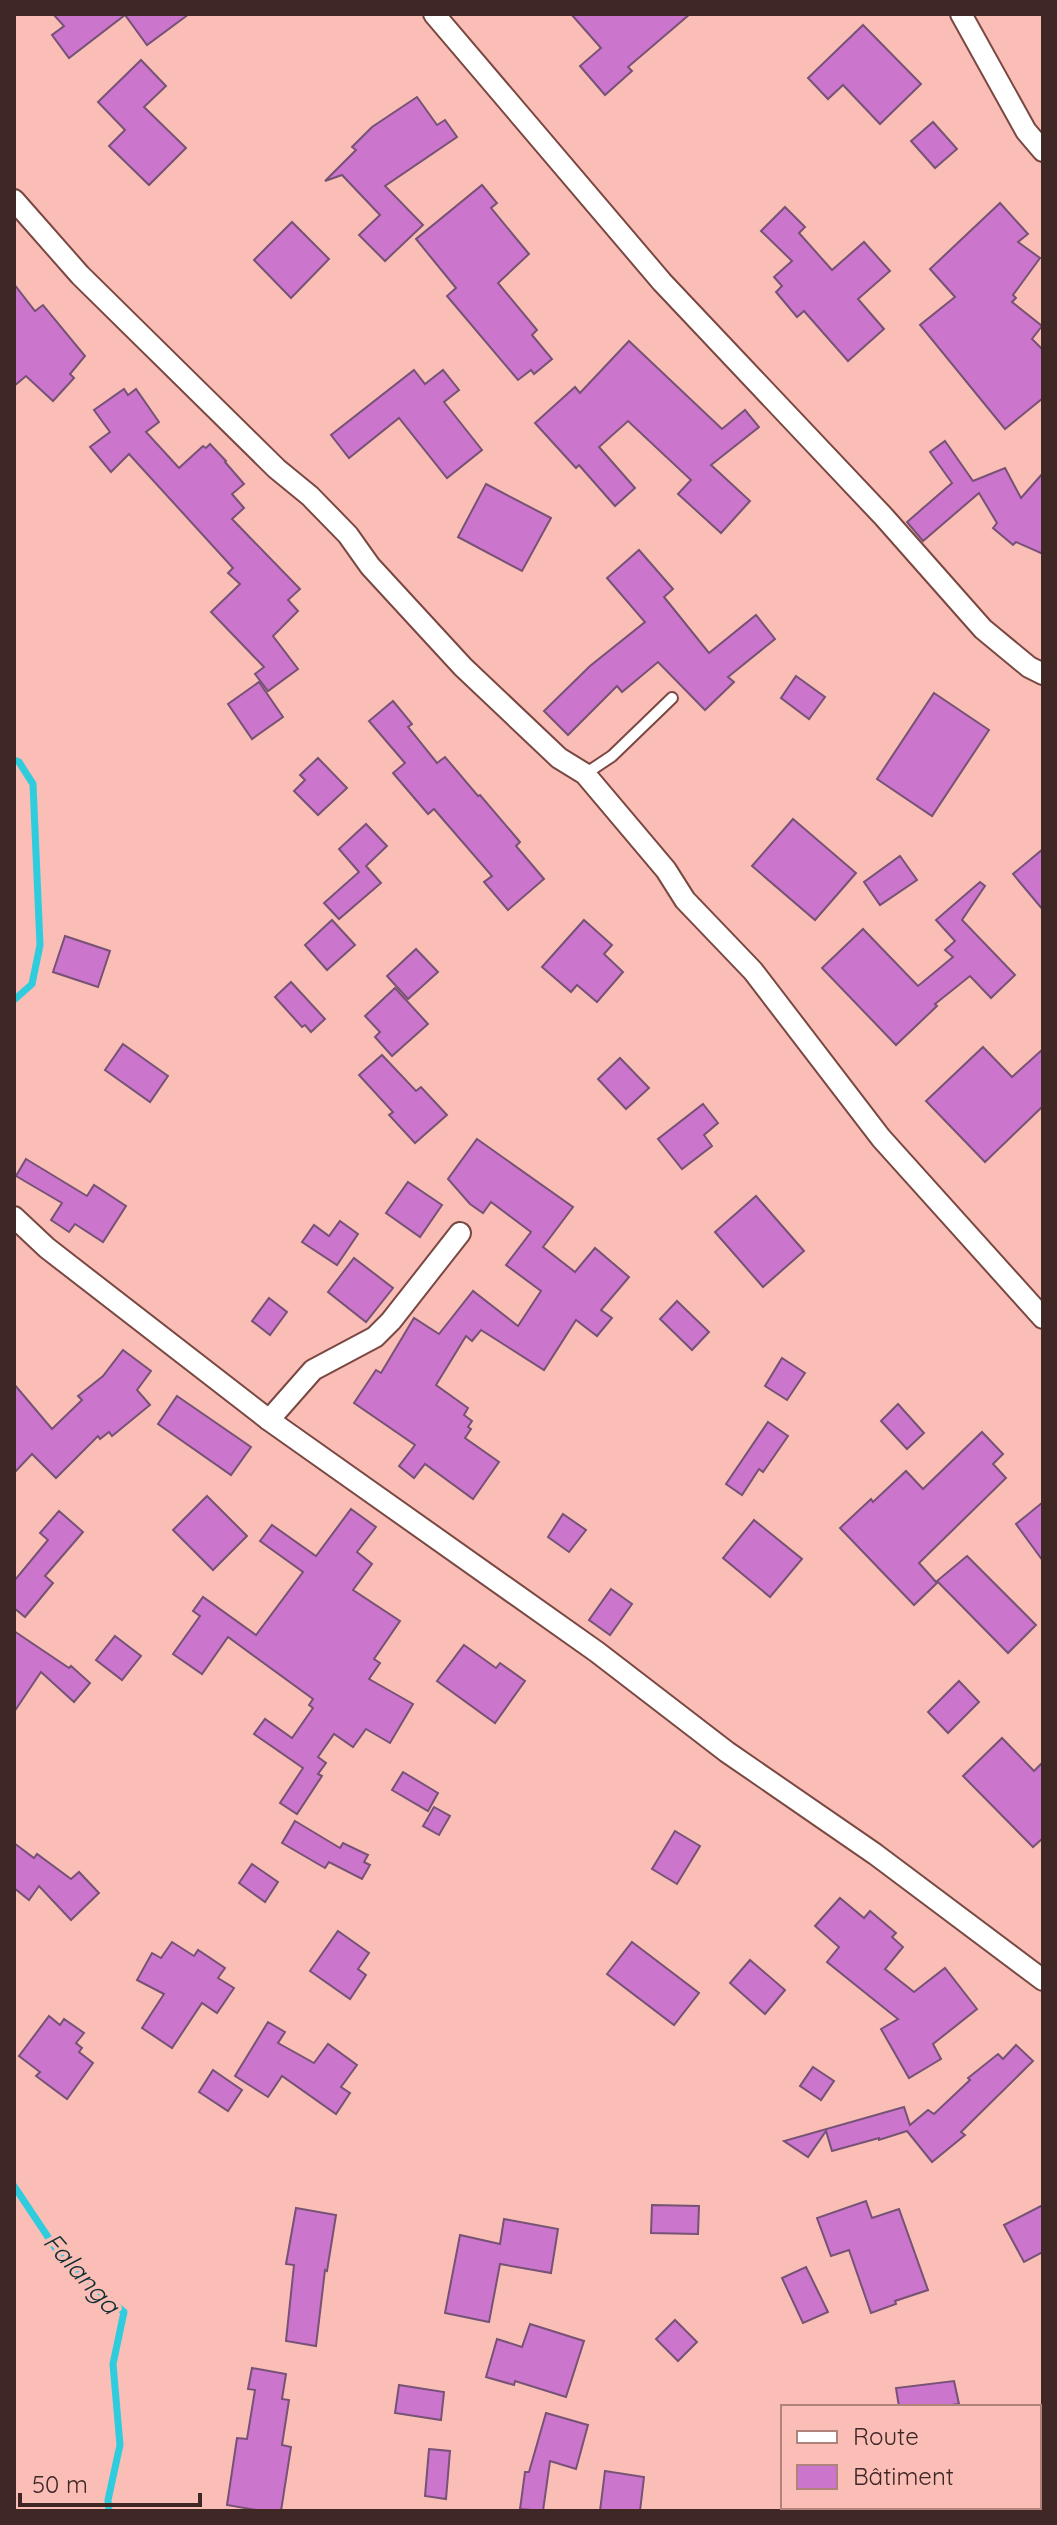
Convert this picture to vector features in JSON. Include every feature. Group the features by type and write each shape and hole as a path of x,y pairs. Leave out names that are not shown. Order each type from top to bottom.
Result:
{"street":[{"path":"434,14 662,282 884,517 983,629 1029,667 1043,674"},
{"path":"961,14 1026,131 1043,151"},
{"path":"14,200 80,275 348,535 370,566 463,667 559,758 585,774 666,870 685,900 753,971 881,1138 1043,1318"},
{"path":"14,1217 47,1248 269,1420 597,1652 727,1752 875,1854 1043,1980"},
{"path":"269,1420 313,1370 375,1337 460,1233"}],"lane":[{"path":"585,774 612,756 672,698"}],"building":[{"path":"53,14 189,14 147,45 125,15 69,58 52,35 64,26"},
{"path":"571,14 690,14 628,67 632,71 605,95 580,66 601,48"},
{"path":"863,25 921,84 880,124 843,85 828,99 808,78"},
{"path":"141,60 166,86 144,107 186,148 149,185 109,146 125,130 98,102"},
{"path":"417,97 437,125 445,120 457,137 385,186 423,225 385,261 359,235 380,215 342,175 325,181 356,150 352,147 372,127"},
{"path":"933,122 957,149 935,168 911,141"},
{"path":"482,185 497,203 491,208 529,254 498,283 537,330 532,335 552,359 534,374 531,370 518,380 447,296 456,288 416,239"},
{"path":"1000,203 1028,234 1018,242 1040,258 1013,295 1016,298 1012,302 1042,326 1032,339 1043,350 1043,398 1005,429 920,325 955,297 930,269"},
{"path":"785,207 805,227 799,233 832,270 864,242 890,271 858,299 884,329 848,361 804,311 797,317 776,292 782,286 774,277 792,261 761,231"},
{"path":"292,222 329,259 291,298 254,260"},
{"path":"14,284 35,311 43,305 85,356 70,374 74,378 53,401 26,376 14,386"},
{"path":"629,341 722,429 745,410 759,427 711,465 750,501 721,533 678,494 691,480 628,421 599,447 635,488 615,506 579,465 576,468 535,423 575,387 580,393"},
{"path":"414,370 425,384 443,370 459,390 444,402 482,450 447,478 399,418 349,458 331,435"},
{"path":"124,389 128,395 136,389 159,422 146,432 179,468 203,446 206,448 210,444 226,461 244,484 232,494 244,508 232,519 300,589 288,600 298,611 273,636 298,669 268,691 255,674 264,667 211,612 240,584 228,573 233,568 129,454 111,472 90,447 110,432 94,410"},
{"path":"945,441 973,481 1005,468 1021,498 1043,473 1043,554 1016,542 1013,545 993,528 997,523 979,493 923,541 907,522 952,483 930,452"},
{"path":"486,484 551,518 522,571 458,537"},
{"path":"639,550 673,589 664,597 709,653 756,615 775,639 728,677 734,682 705,710 658,662 622,692 617,686 568,735 544,711 590,666 645,622 607,578"},
{"path":"796,676 825,697 809,719 781,698"},
{"path":"259,682 283,717 252,739 228,704"},
{"path":"934,693 989,730 932,816 877,779"},
{"path":"393,701 412,724 408,727 437,763 445,757 520,842 516,846 544,879 508,910 484,882 492,876 434,809 428,814 393,773 405,763 369,721"},
{"path":"318,758 347,788 318,815 294,791 305,780 300,775"},
{"path":"793,819 856,873 815,920 752,866"},
{"path":"366,824 387,846 366,866 381,883 339,919 324,903 359,872 339,849"},
{"path":"1043,849 1043,910 1013,874"},
{"path":"900,856 917,880 880,905 864,882"},
{"path":"980,882 985,886 962,920 1015,975 991,998 970,976 935,1004 937,1006 896,1045 822,968 863,929 918,986 953,957 945,950 955,941 936,920"},
{"path":"332,920 355,945 327,970 305,945"},
{"path":"584,920 612,945 604,954 623,972 597,1002 577,985 571,992 542,967"},
{"path":"65,936 110,951 98,987 53,972"},
{"path":"416,949 438,972 408,999 387,976"},
{"path":"291,982 325,1019 311,1032 305,1025 302,1027 275,997"},
{"path":"395,988 428,1024 392,1056 375,1037 380,1032 365,1016"},
{"path":"123,1044 168,1076 150,1102 105,1070"},
{"path":"983,1047 1012,1077 1043,1049 1043,1106 985,1162 926,1101"},
{"path":"382,1055 416,1091 421,1087 447,1115 415,1143 389,1115 393,1112 359,1075"},
{"path":"620,1058 649,1088 626,1109 598,1079"},
{"path":"703,1104 718,1123 704,1135 712,1146 682,1169 658,1139"},
{"path":"477,1139 573,1207 543,1247 575,1272 595,1248 629,1277 601,1310 612,1318 597,1336 576,1320 544,1370 481,1330 472,1341 466,1336 436,1385 468,1408 464,1415 472,1421 465,1438 499,1462 473,1499 425,1464 414,1478 399,1466 415,1445 354,1403 376,1370 381,1373 414,1318 439,1334 473,1291 518,1326 541,1291 506,1265 531,1232 491,1202 483,1213 470,1204 448,1179"},
{"path":"26,1159 87,1196 94,1185 126,1206 103,1242 75,1224 69,1232 51,1220 62,1203 16,1176"},
{"path":"408,1182 442,1205 420,1237 386,1213"},
{"path":"756,1196 804,1251 763,1287 715,1232"},
{"path":"340,1221 358,1234 337,1265 302,1242 314,1225 329,1236"},
{"path":"354,1258 393,1288 366,1322 328,1292"},
{"path":"269,1298 287,1312 270,1335 252,1321"},
{"path":"677,1301 709,1332 692,1350 660,1319"},
{"path":"123,1350 151,1371 137,1390 150,1405 112,1436 109,1432 100,1439 98,1436 56,1478 32,1454 14,1473 14,1384 52,1429 82,1400 78,1396 103,1376"},
{"path":"782,1358 805,1373 787,1400 765,1386"},
{"path":"177,1396 251,1447 231,1475 158,1424"},
{"path":"898,1404 924,1433 907,1449 881,1421"},
{"path":"768,1422 788,1436 763,1472 759,1469 742,1495 726,1484"},
{"path":"982,1432 1003,1454 993,1464 1006,1478 919,1563 937,1583 914,1605 840,1528 906,1471 923,1489"},
{"path":"207,1496 247,1536 213,1570 173,1530"},
{"path":"1043,1502 1043,1561 1016,1524"},
{"path":"351,1509 376,1527 357,1552 372,1564 353,1590 400,1621 374,1659 380,1663 369,1679 413,1704 390,1743 366,1729 353,1747 334,1734 318,1757 326,1763 318,1774 322,1776 297,1814 280,1803 303,1768 254,1734 265,1719 292,1738 313,1708 309,1705 313,1699 228,1637 202,1674 173,1654 200,1616 193,1611 203,1597 256,1635 303,1572 260,1541 272,1525 316,1556"},
{"path":"59,1511 83,1532 45,1576 53,1583 25,1617 14,1608 14,1581 48,1540 40,1533"},
{"path":"563,1514 586,1530 569,1552 548,1537"},
{"path":"754,1520 802,1559 770,1597 723,1558"},
{"path":"967,1556 1036,1625 1008,1653 937,1581"},
{"path":"611,1589 632,1604 610,1635 589,1620"},
{"path":"14,1631 69,1668 71,1666 90,1683 74,1702 41,1672 14,1712"},
{"path":"115,1636 141,1656 122,1680 96,1660"},
{"path":"464,1645 496,1668 500,1663 525,1681 495,1723 437,1681"},
{"path":"959,1681 979,1702 948,1733 928,1712"},
{"path":"1002,1738 1034,1771 1043,1762 1043,1838 1033,1847 963,1776"},
{"path":"403,1772 438,1793 428,1811 392,1790"},
{"path":"434,1807 450,1816 439,1835 423,1826"},
{"path":"295,1821 340,1848 343,1843 368,1855 364,1862 370,1865 362,1879 329,1862 325,1868 282,1843"},
{"path":"675,1831 700,1846 677,1884 652,1869"},
{"path":"14,1843 34,1858 37,1854 71,1879 79,1872 99,1893 71,1920 39,1886 29,1900 14,1888"},
{"path":"252,1864 278,1882 265,1902 239,1883"},
{"path":"840,1898 864,1918 870,1911 896,1933 892,1937 903,1947 885,1969 914,1992 945,1968 977,2009 933,2044 941,2059 909,2078 881,2029 898,2019 827,1962 839,1947 815,1926"},
{"path":"338,1931 369,1953 358,1969 366,1975 350,1999 310,1971"},
{"path":"172,1942 194,1956 198,1950 225,1968 218,1978 234,1988 217,2013 202,2003 172,2048 142,2028 164,1994 137,1980 152,1953 161,1958"},
{"path":"632,1942 699,1993 674,2025 607,1974"},
{"path":"750,1960 785,1990 765,2014 730,1983"},
{"path":"49,2016 60,2025 64,2019 84,2033 76,2043 82,2048 79,2052 93,2063 67,2099 36,2076 40,2072 19,2056"},
{"path":"268,2022 285,2032 278,2043 314,2063 328,2044 357,2065 341,2087 350,2093 336,2114 282,2076 268,2097 235,2076"},
{"path":"1016,2045 1033,2061 961,2132 965,2135 932,2162 907,2131 832,2151 826,2131 808,2157 784,2141 904,2107 910,2125 928,2110 934,2114 970,2080 968,2078 998,2054 1003,2059"},
{"path":"813,2067 834,2081 821,2100 800,2086"},
{"path":"213,2070 242,2090 228,2111 199,2092"},
{"path":"866,2201 872,2218 899,2209 928,2290 871,2313 849,2250 831,2256 817,2218"},
{"path":"652,2205 699,2206 698,2234 651,2233"},
{"path":"1043,2205 1043,2252 1024,2262 1004,2225"},
{"path":"296,2208 336,2215 325,2270 316,2346 286,2341 294,2265 286,2264"},
{"path":"504,2219 558,2229 551,2273 500,2264 489,2322 445,2313 460,2235 500,2244"},
{"path":"806,2267 828,2312 803,2323 782,2278"},
{"path":"675,2320 697,2342 678,2361 656,2339"},
{"path":"530,2324 584,2341 566,2397 515,2381 514,2385 486,2377 497,2339 522,2347"},
{"path":"252,2368 286,2374 282,2399 289,2400 282,2445 291,2447 281,2511 227,2505 237,2438 247,2439 255,2390 248,2389"},
{"path":"954,2381 959,2404 899,2405 896,2388"},
{"path":"399,2385 444,2392 441,2420 395,2413"},
{"path":"546,2413 588,2425 576,2469 550,2461 543,2511 520,2509 525,2472 529,2472"},
{"path":"429,2449 450,2451 446,2499 425,2496"},
{"path":"605,2471 644,2477 640,2511 600,2511"}],"waterway":[{"name":"Falanga","path":"14,760 19,762 33,784 40,945 32,984 14,1000"},
{"name":"Falanga","path":"14,2186 66,2264 124,2312 113,2364 120,2445 108,2500 109,2511"}]}
